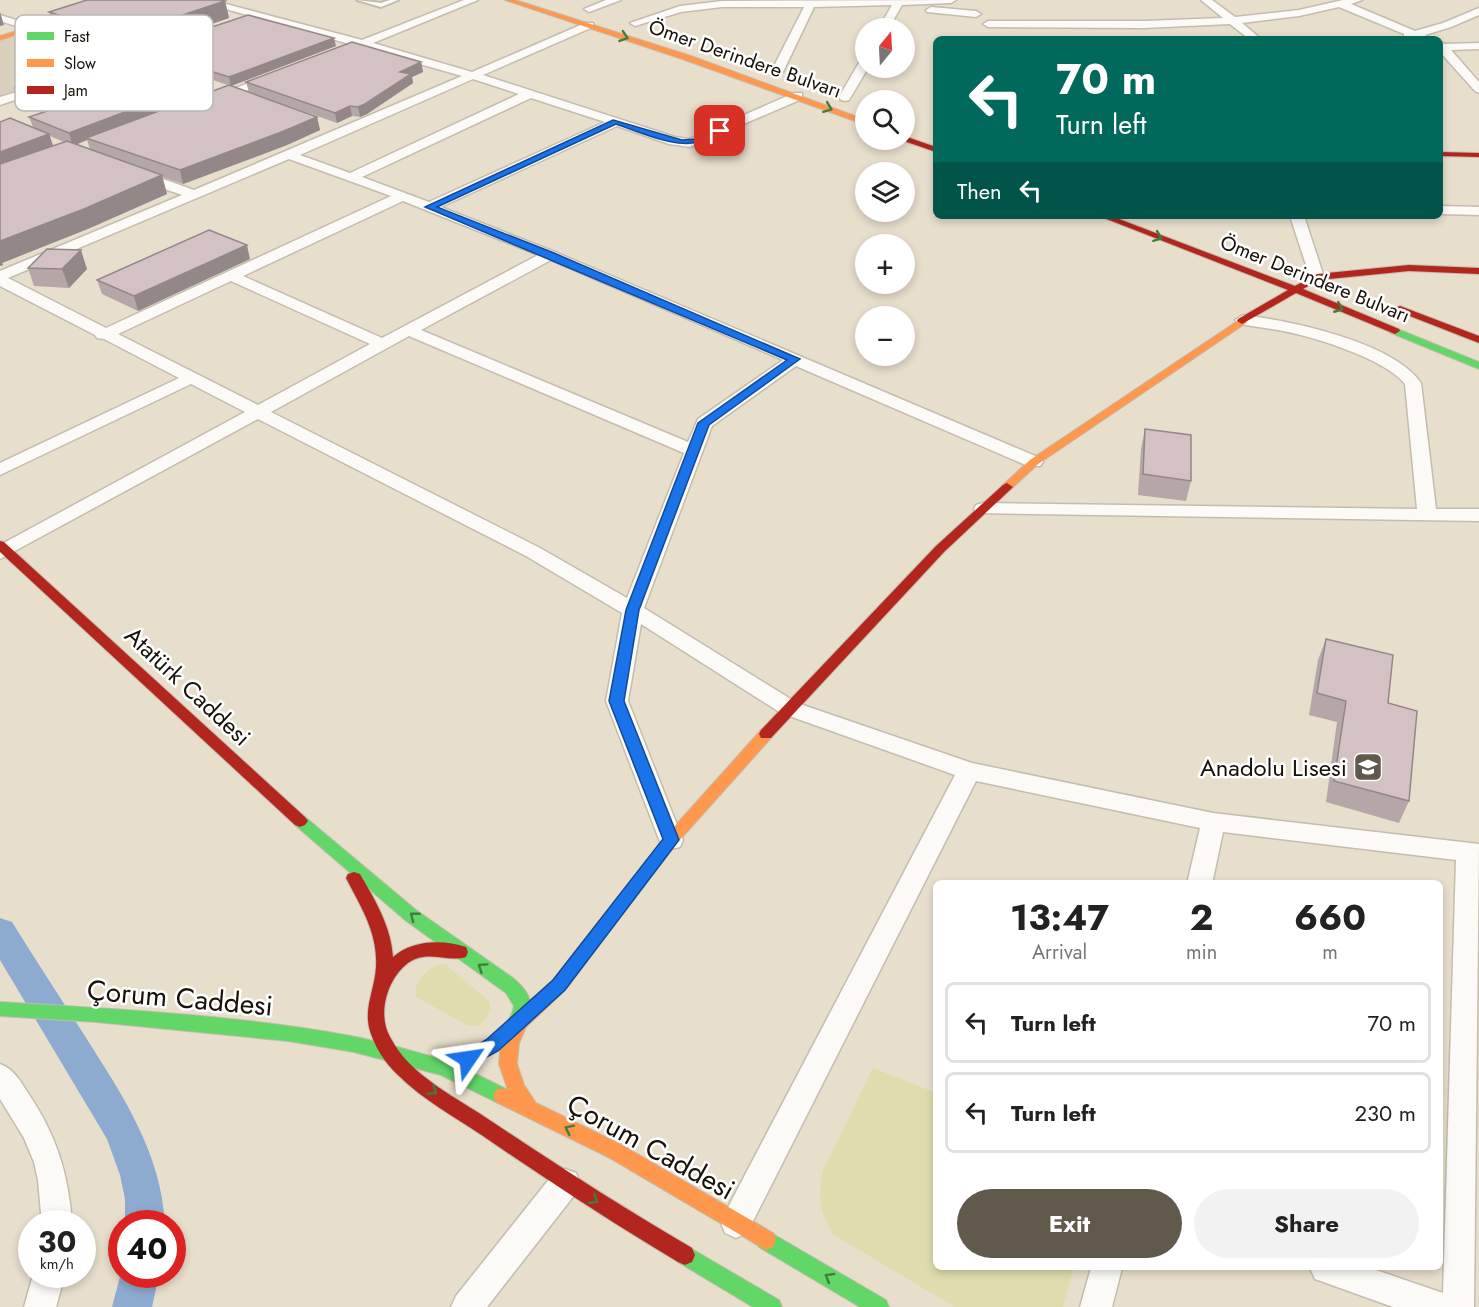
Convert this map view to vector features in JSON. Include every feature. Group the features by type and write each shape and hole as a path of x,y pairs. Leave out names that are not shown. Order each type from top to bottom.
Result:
{"main road":[{"path":"58,15 98,0"},
{"path":"68,15 123,0"},
{"name":"Ömer Derindere Bulvarı","path":"508,0 798,96 855,119"},
{"name":"Ömer Derindere Bulvarı","path":"597,4 625,20 657,30"},
{"path":"0,32 15,29"},
{"path":"0,38 15,32"},
{"path":"915,142 933,149"},
{"path":"1443,154 1479,155"},
{"name":"Ömer Derindere Bulvarı","path":"1111,219 1296,290 1479,366"},
{"path":"445,1068 477,1055 519,1022 559,985 671,840 789,708 940,549 1034,462 1243,320 1317,277 1409,268 1479,271"},
{"name":"Ömer Derindere Bulvarı","path":"1296,269 1350,290"},
{"name":"Ömer Derindere Bulvarı","path":"1382,302 1479,340"},
{"name":"Atatürk Caddesi","path":"2,549 344,862"},
{"path":"344,862 460,952 517,991 537,992 559,985"},
{"path":"344,862 383,932 387,957 375,1024 389,1052 417,1080 565,1183 772,1307"},
{"path":"318,1037 354,1023 380,994 393,967 414,952 440,948 460,952"},
{"path":"517,991 523,1006 510,1043 508,1064 516,1088 528,1109"},
{"name":"Çorum Caddesi","path":"0,1010 96,1015 318,1037 389,1052 445,1068 615,1151 879,1307"}],"street":[{"path":"199,0 363,43 474,76 673,141 690,143 798,96"},
{"path":"342,51 473,0"},
{"path":"898,5 951,0"},
{"path":"961,0 988,24 995,36"},
{"path":"1206,0 1252,36"},
{"path":"1304,0 1317,9"},
{"path":"988,24 1146,25 1232,21 1317,9 1357,0"},
{"path":"625,20 680,9 754,2 852,2 976,14"},
{"path":"778,72 811,3"},
{"path":"1341,4 1419,36"},
{"path":"890,18 898,5"},
{"path":"1407,36 1447,24 1479,11"},
{"path":"236,22 257,14"},
{"path":"0,18 15,22"},
{"path":"0,278 589,25"},
{"path":"1443,46 1479,46"},
{"path":"1443,47 1479,89"},
{"path":"213,99 287,72"},
{"path":"845,97 856,78"},
{"path":"213,86 254,100"},
{"path":"349,178 531,93"},
{"path":"0,101 15,96"},
{"path":"429,207 616,122"},
{"path":"321,124 343,132"},
{"path":"289,155 402,196 550,255 1034,462"},
{"path":"129,172 195,195"},
{"path":"103,335 402,196"},
{"path":"1443,210 1479,211"},
{"path":"1298,219 1317,277"},
{"path":"2,549 550,255"},
{"path":"231,276 382,344"},
{"path":"0,278 103,335 533,552 633,610 789,708 969,771 1213,822 1474,852 1458,1307"},
{"path":"1243,320 1276,323 1313,332 1404,372 1413,383 1427,514"},
{"path":"408,330 692,450"},
{"path":"671,840 616,701 633,610 704,423 795,359"},
{"path":"5,462 191,378"},
{"path":"983,509 1479,514"},
{"path":"736,1223 969,771"},
{"path":"1200,880 1213,822"},
{"path":"0,1076 27,1114 45,1149 56,1189 57,1210"},
{"path":"467,1307 565,1183"},
{"path":"1096,1307 1106,1270"},
{"path":"1332,1270 1439,1307"},
{"path":"40,1307 45,1288"}],"lane":[{"path":"360,0 381,5 395,0"}],"shaded area":[{"path":"15,36 15,94 0,99 0,41"},
{"path":"445,964 489,1001 488,1015 478,1026 467,1025 416,997 417,985 424,974 434,967"},
{"path":"873,1068 933,1092 933,1270 1073,1270 1063,1307 955,1307 834,1235 825,1219 821,1204 820,1188 823,1170"}],"building":[{"path":"87,0 225,1 183,15 59,15 49,12"},
{"path":"248,15 334,38 229,77 213,72 213,27"},
{"path":"352,42 421,62 400,72 411,74 365,104 358,107 350,106 335,113 246,82"},
{"path":"229,85 317,117 180,170 86,138 159,111 213,111 213,91"},
{"path":"47,111 128,111 69,133 29,117"},
{"path":"10,118 49,134 0,152 0,122"},
{"path":"67,141 162,175 84,209 0,241 0,164"},
{"path":"209,230 247,245 134,296 97,280"},
{"path":"47,249 81,250 62,269 28,268"},
{"path":"1145,429 1191,435 1191,481 1143,474"},
{"name":"Anadolu Lisesi","path":"1326,639 1393,655 1388,703 1417,711 1409,801 1334,781 1346,701 1317,693"}],"waterway":[{"path":"0,931 95,1082 120,1128 139,1175 144,1210"},
{"path":"132,1307 136,1288"}],"traffic: fast":[{"path":"1395,331 1479,366"},
{"path":"300,821 388,897 518,993 523,1006 521,1016 515,1026 480,1052 445,1068"},
{"path":"0,1009 96,1015 288,1033 354,1044 445,1068 502,1096"},
{"path":"766,1240 879,1307"},
{"path":"685,1255 772,1307"}],"traffic: slow":[{"path":"74,15 123,0"},
{"path":"508,0 688,58 855,119"},
{"path":"0,38 15,33"},
{"path":"1007,487 1034,462 1242,321"},
{"path":"529,1109 516,1088 508,1064 510,1043 519,1022 559,985 671,840 766,734"},
{"path":"502,1096 615,1151 766,1240"}],"traffic: jam":[{"path":"915,142 933,149"},
{"path":"1443,154 1479,155"},
{"path":"1111,219 1296,290 1395,331"},
{"path":"1242,321 1317,277 1409,268 1479,271"},
{"path":"1400,309 1479,340"},
{"path":"766,734 940,549 1007,487"},
{"path":"0,545 300,821"},
{"path":"354,878 380,929 385,955 382,985"},
{"path":"460,952 443,949 417,951 402,958 389,972 379,992 376,1013 379,1034 393,1057 417,1081 444,1100 584,1193 685,1255"}],"place":[{"name":"Anadolu Lisesi","path":"1368,767"}],"route":[{"path":"468,1059 492,1045 559,985 671,840 616,701 633,610 704,423 795,359 550,255 429,207 616,122 682,143 697,141 720,131"}]}
